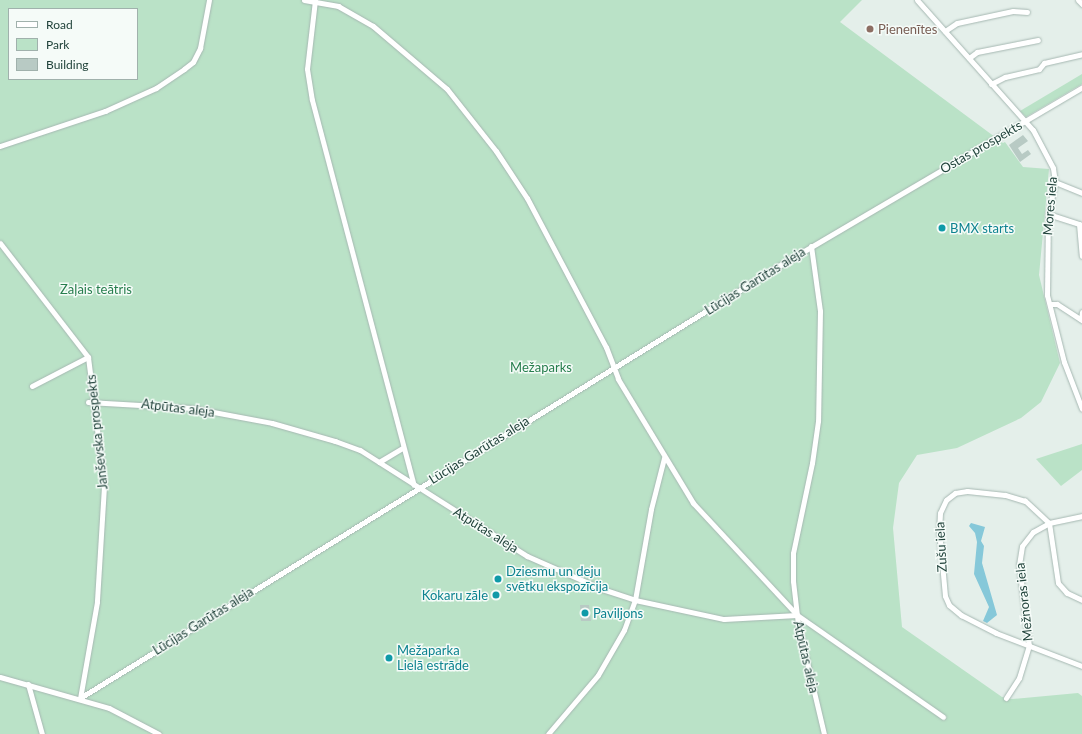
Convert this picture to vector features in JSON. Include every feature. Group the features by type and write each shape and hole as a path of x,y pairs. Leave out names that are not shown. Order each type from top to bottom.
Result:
{"street":[{"path":"0,146 105,111 156,88 184,69 193,62 200,48 209,0"},
{"path":"304,0 338,6 383,33 447,89 528,198 606,347 614,368 664,458 693,503 796,615 943,717"},
{"path":"1078,0 1082,4"},
{"path":"314,1 307,69 312,100 402,448 416,486"},
{"name":"Mores iela","path":"921,1 1044,146 1053,168 1055,182 1048,214 1046,287 1064,362 1082,409"},
{"path":"945,31 964,22 1013,11 1027,12"},
{"path":"969,58 977,52 1038,40"},
{"path":"991,84 1005,76 1039,69 1044,63 1082,54"},
{"name":"Ostas prospekts","path":"880,206 1082,87"},
{"path":"1055,182 1082,192"},
{"name":"Lūcijas Garūtas aleja","path":"80,698 416,486 614,368 812,246 880,206"},
{"path":"1048,214 1079,224 1082,256"},
{"name":"Janševska prospekts","path":"0,243 88,357 95,402 104,486 97,602 80,698"},
{"path":"796,615 793,553 812,463 820,365 820,311 812,246"},
{"path":"1050,304 1056,304 1081,319 1082,312"},
{"path":"32,386 88,357"},
{"name":"Atpūtas aleja","path":"88,402 182,407 272,423 341,443 379,462 527,556 556,570 635,600 724,619 796,615 824,734"},
{"path":"379,462 402,448"},
{"path":"548,734 582,696 616,647 635,600 651,509 664,458"},
{"name":"Zušu iela","path":"1049,523 1021,499 978,491 952,494 940,513 944,593 949,605 974,622 1029,646 1082,666"},
{"name":"Mežnoras iela","path":"1006,698 1019,678 1029,646 1019,558 1028,537 1049,523 1082,516"},
{"path":"1049,523 1058,583 1067,593 1082,600"},
{"path":"0,676 80,698 128,716 158,734"},
{"path":"28,684 42,734"}],"green space":[{"name":"Mežaparks","path":"0,0 862,0 840,22 1003,143 1005,142 1023,167 1049,169 1039,275 1060,363 1041,402 1021,418 957,448 917,455 899,483 893,528 902,627 1002,697 1012,699 1078,693 1082,696 1082,734 0,734"},
{"path":"1082,74 1082,84 1026,117 1020,111"},
{"path":"1082,444 1082,470 1061,486 1036,459"}],"water":[{"path":"971,523 985,527 981,541 984,546 982,563 997,615 987,623 983,621 989,607 974,574 977,542 975,533 969,526"}],"building":[{"path":"1023,135 1028,141 1018,148 1022,154 1028,150 1031,154 1020,162 1009,145"},
{"name":"Paviljons","path":"580,605 589,605 591,621 581,621"}],"place":[{"name":"Pienenītes","path":"870,29"},
{"name":"BMX starts","path":"942,228"},
{"name":"Dziesmu un deju svētku ekspozīcija","path":"498,579"},
{"name":"Kokaru zāle","path":"496,595"},
{"name":"Paviljons","path":"585,613"},
{"name":"Mežaparka Lielā estrāde","path":"389,658"}],"park label":[{"name":"Zaļais teātris","path":"96,289"}]}
